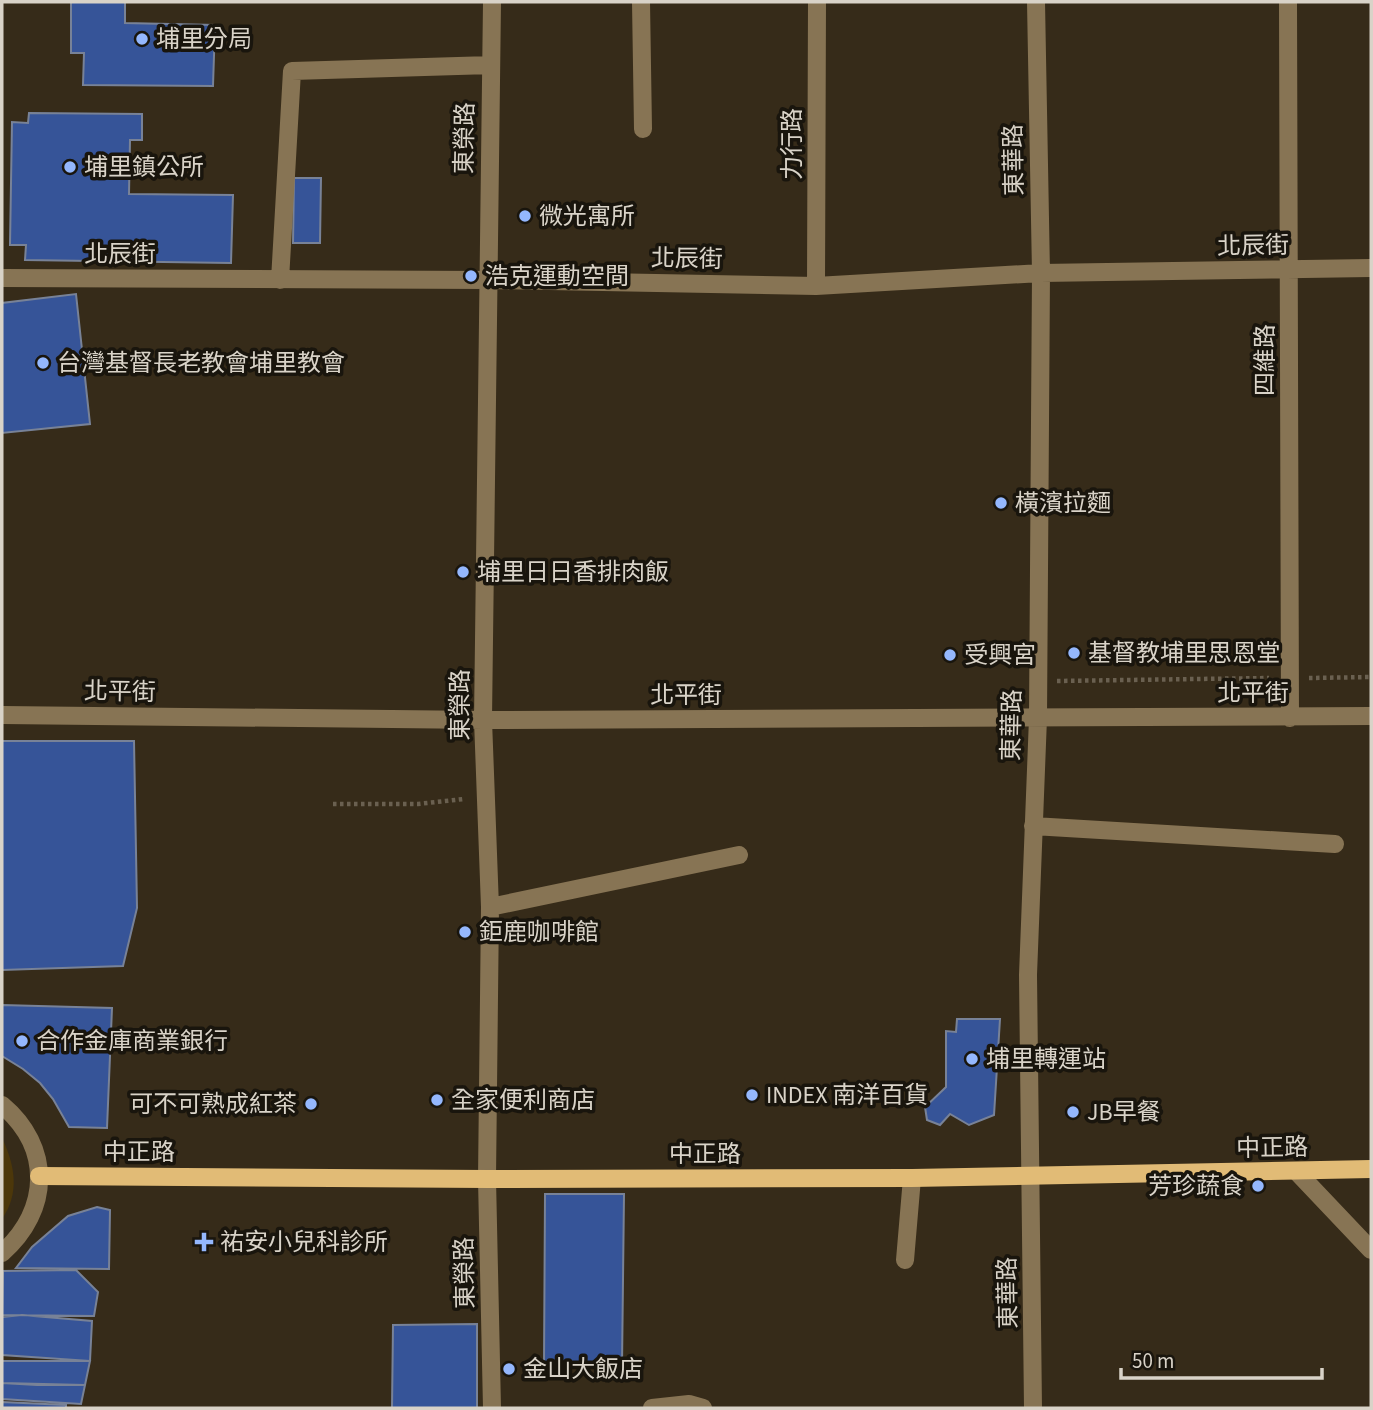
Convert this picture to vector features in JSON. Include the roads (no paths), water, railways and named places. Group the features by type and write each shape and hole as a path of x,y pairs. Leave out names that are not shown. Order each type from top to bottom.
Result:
{"main road":[{"name":"中正路","path":"39,1176 912,1178 1371,1169"}],"street":[{"name":"東榮路","path":"492,2 483,720 490,907 487,1179 492,1408"},
{"path":"641,2 643,129"},
{"name":"力行路","path":"816,286 817,2"},
{"name":"東華路","path":"1033,1408 1028,975 1038,718 1041,273 1036,2"},
{"name":"四維路","path":"1288,2 1290,718"},
{"path":"280,280 292,71 491,65"},
{"name":"北辰街","path":"2,278 488,280 816,286 1041,273 1371,268"},
{"name":"北平街","path":"2,715 483,720 1371,716"},
{"path":"1033,826 1335,844"},
{"path":"490,907 739,855"},
{"path":"2,1105 18,1120 29,1136 39,1176 34,1210 21,1233 2,1253"},
{"path":"1297,1172 1371,1251"},
{"path":"905,1260 912,1178"},
{"path":"652,1408 689,1404 704,1408"}],"place":[{"name":"埔里分局","path":"142,39"},
{"name":"埔里鎮公所","path":"70,167"},
{"name":"微光寓所","path":"525,216"},
{"name":"浩克運動空間","path":"471,276"},
{"name":"台灣基督長老教會埔里教會","path":"43,363"},
{"name":"橫濱拉麵","path":"1001,503"},
{"name":"埔里日日香排肉飯","path":"463,572"},
{"name":"基督教埔里思恩堂","path":"1074,653"},
{"name":"受興宮","path":"950,655"},
{"name":"鉅鹿咖啡館","path":"465,932"},
{"name":"合作金庫商業銀行","path":"22,1041"},
{"name":"埔里轉運站","path":"972,1059"},
{"name":"INDEX 南洋百貨","path":"752,1095"},
{"name":"全家便利商店","path":"437,1100"},
{"name":"可不可熟成紅茶","path":"311,1104"},
{"name":"JB早餐","path":"1073,1112"},
{"name":"芳珍蔬食","path":"1258,1186"},
{"name":"祐安小兒科診所","path":"204,1242"},
{"name":"金山大飯店","path":"509,1369"}]}
